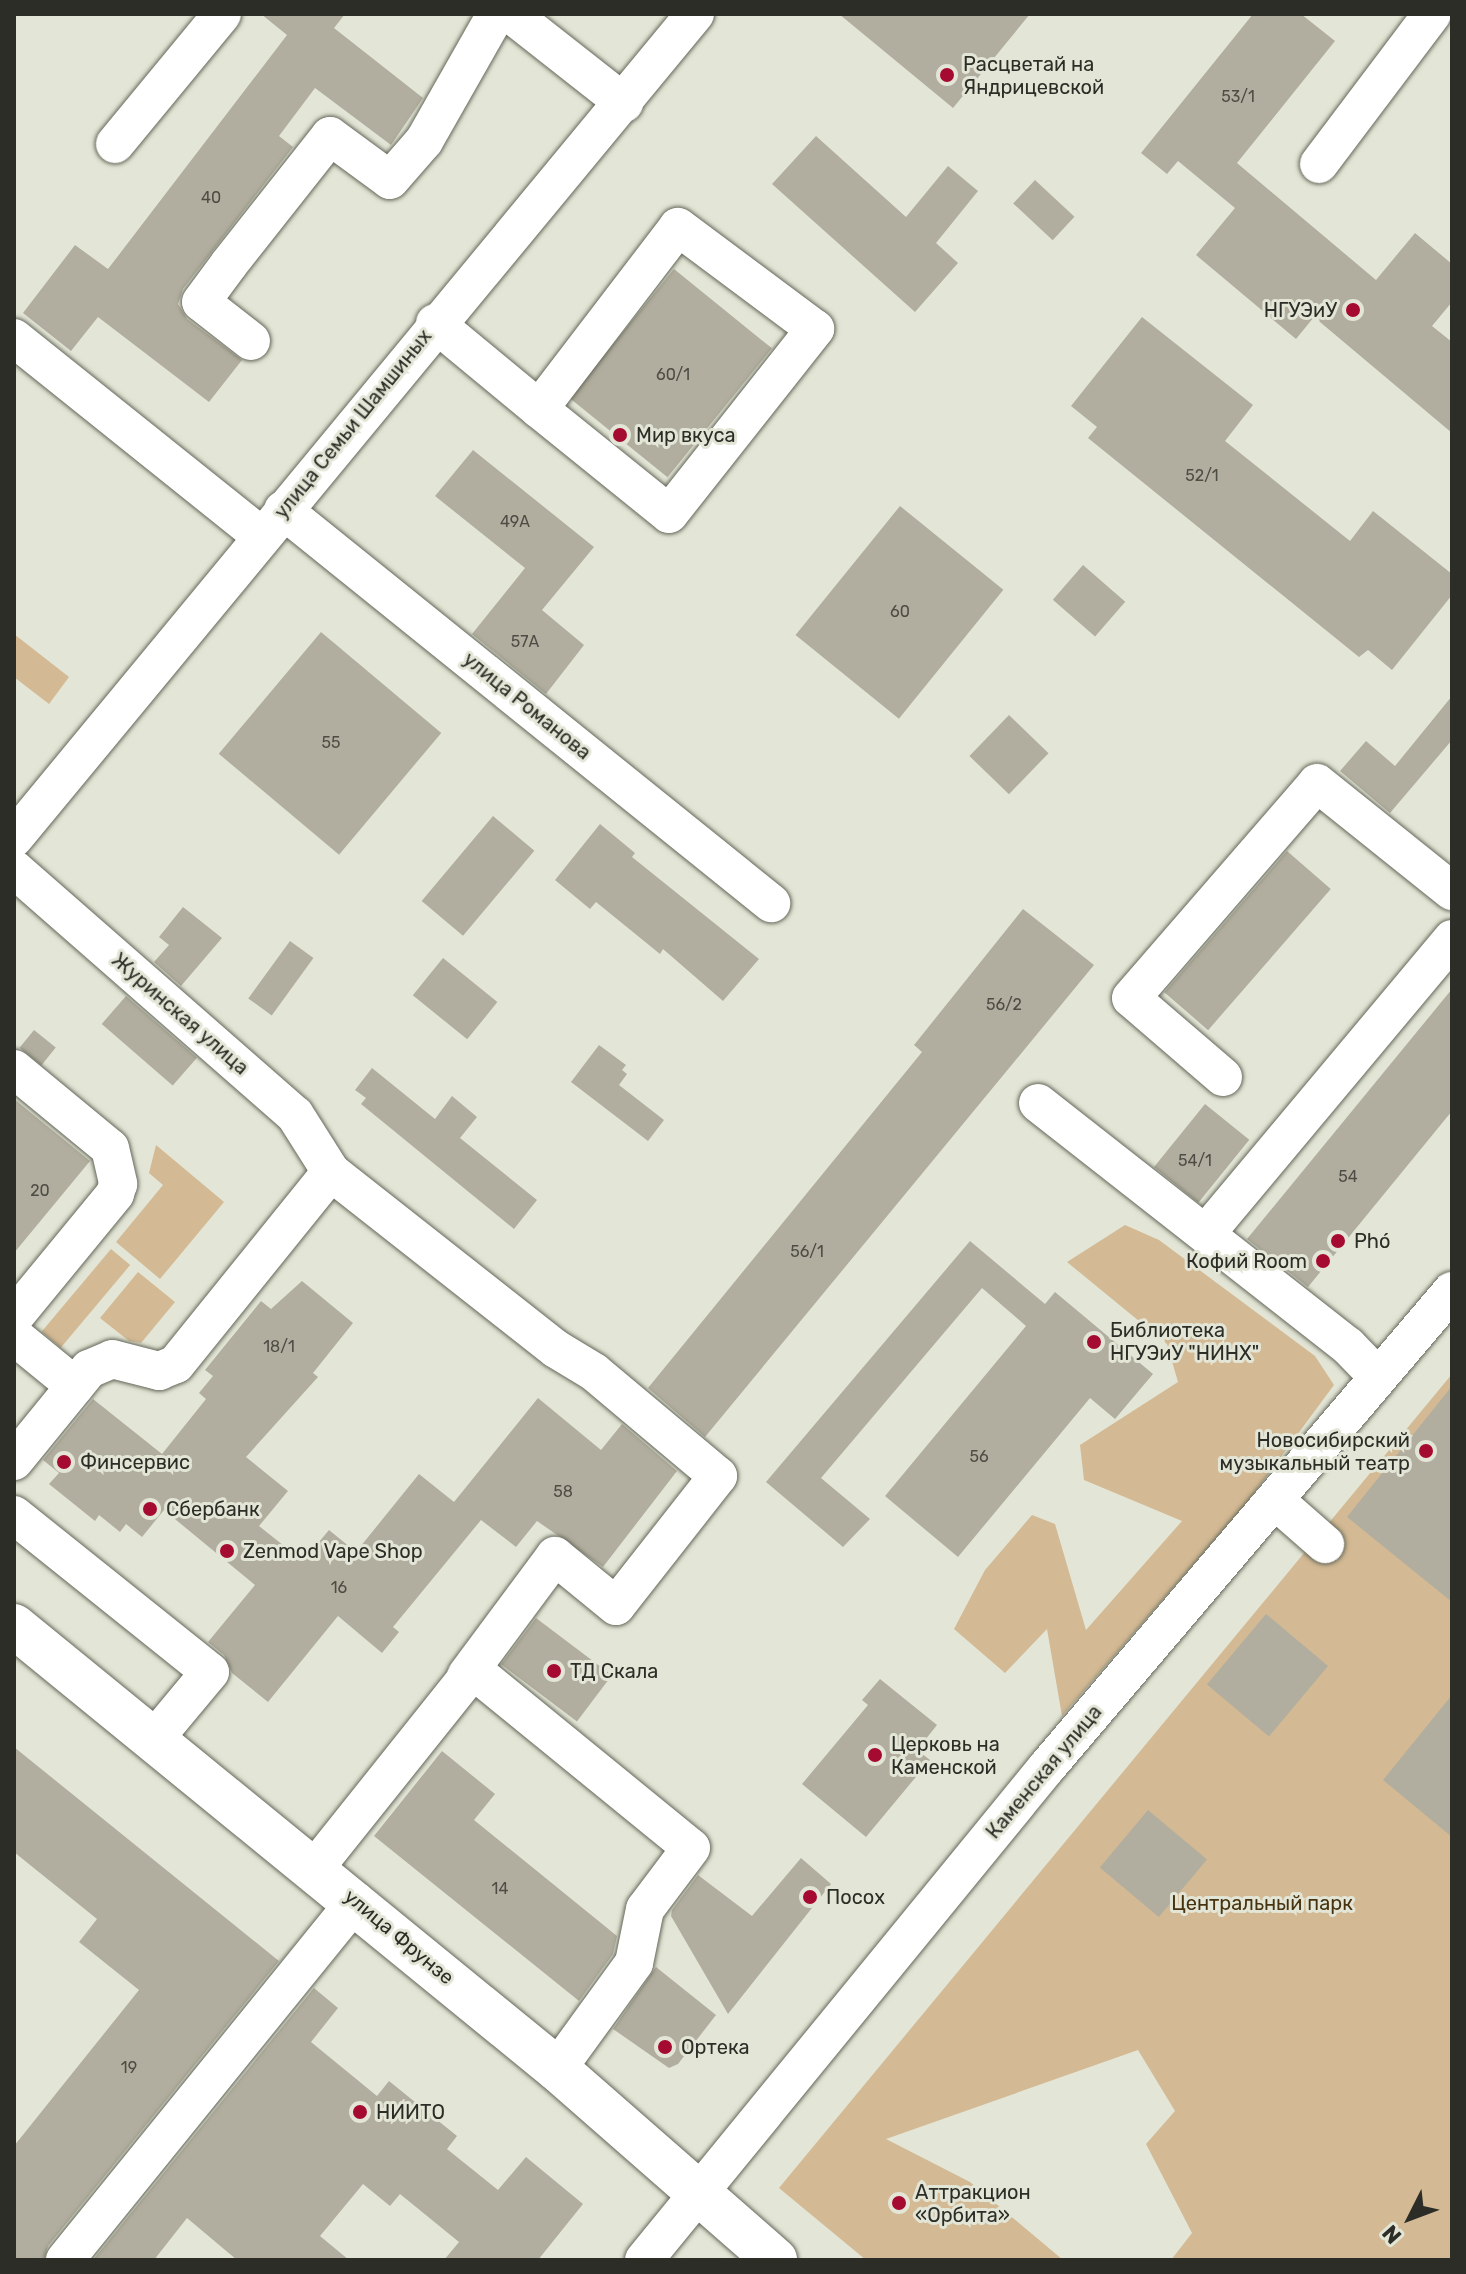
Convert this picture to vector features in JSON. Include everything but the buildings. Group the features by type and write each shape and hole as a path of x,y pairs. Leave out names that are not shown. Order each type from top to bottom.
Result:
{"main road":[{"name":"улица Фрунзе","path":"14,1626 356,1901 557,2069 775,2260"}],"street":[{"path":"115,144 222,14"},
{"path":"251,341 201,302 229,264 330,136 390,180 424,141 496,14"},
{"path":"511,14 624,103"},
{"name":"улица Семьи Шамшиных","path":"14,838 435,323 624,103 695,14"},
{"path":"1319,164 1432,14"},
{"path":"1441,14 1452,23"},
{"path":"435,323 539,409 669,514 815,329 678,227 539,409"},
{"name":"улица Романова","path":"14,338 272,523 771,903"},
{"path":"1223,1077 1131,998 1317,783 1452,891"},
{"name":"Журинская улица","path":"14,869 295,1115 331,1172 556,1349 594,1372 718,1476 616,1606 555,1556 466,1676"},
{"path":"1213,1225 1452,939"},
{"path":"14,1069 110,1148 118,1184 115,1194 14,1317"},
{"path":"1038,1103 1348,1346 1378,1377"},
{"path":"14,1461 89,1369 112,1359 159,1371 176,1364 331,1172"},
{"name":"Каменская улица","path":"644,2260 1047,1767 1277,1502 1452,1291"},
{"path":"14,1336 75,1386"},
{"path":"1277,1502 1325,1544"},
{"path":"14,1515 210,1672 155,1738"},
{"path":"315,1868 473,1670 691,1848 645,1909 634,1963 557,2069"},
{"path":"65,2260 356,1901"}],"green space":[{"path":"14,634 69,677 49,704 14,677"},
{"path":"156,1145 224,1202 160,1279 116,1242 163,1185 149,1173"},
{"path":"1125,1225 1159,1240 1315,1356 1334,1385 1249,1500 1062,1716 1047,1629 1005,1673 954,1629 985,1570 1032,1515 1055,1524 1086,1630 1182,1521 1084,1480 1080,1445 1178,1382 1167,1344 1067,1262"},
{"path":"111,1249 130,1265 61,1348 42,1332"},
{"path":"138,1272 175,1302 141,1343 129,1341 100,1318"},
{"name":"Центральный парк","path":"1452,1374 1452,2260 1171,2260 1192,2233 1146,2144 1175,2111 1138,2050 886,2139 970,2182 1063,2260 866,2260 779,2188"}],"place":[{"name":"Расцветай на Яндрицевской","path":"947,75"},
{"name":"НГУЭиУ","path":"1353,310"},
{"name":"Мир вкуса","path":"620,435"},
{"name":"Phó","path":"1338,1241"},
{"name":"Кофий Room","path":"1323,1261"},
{"name":"Библиотека НГУЭиУ \"НИНХ\"","path":"1094,1342"},
{"name":"Новосибирский музыкальный театр","path":"1426,1451"},
{"name":"Финсервис","path":"64,1462"},
{"name":"Сбербанк","path":"150,1509"},
{"name":"Zenmod Vape Shop","path":"227,1551"},
{"name":"ТД Скала","path":"554,1671"},
{"name":"Церковь на Каменской","path":"875,1755"},
{"name":"Посох","path":"810,1897"},
{"name":"Ортека","path":"665,2047"},
{"name":"НИИТО","path":"360,2112"},
{"name":"Аттракцион «Орбита»","path":"899,2203"}]}
